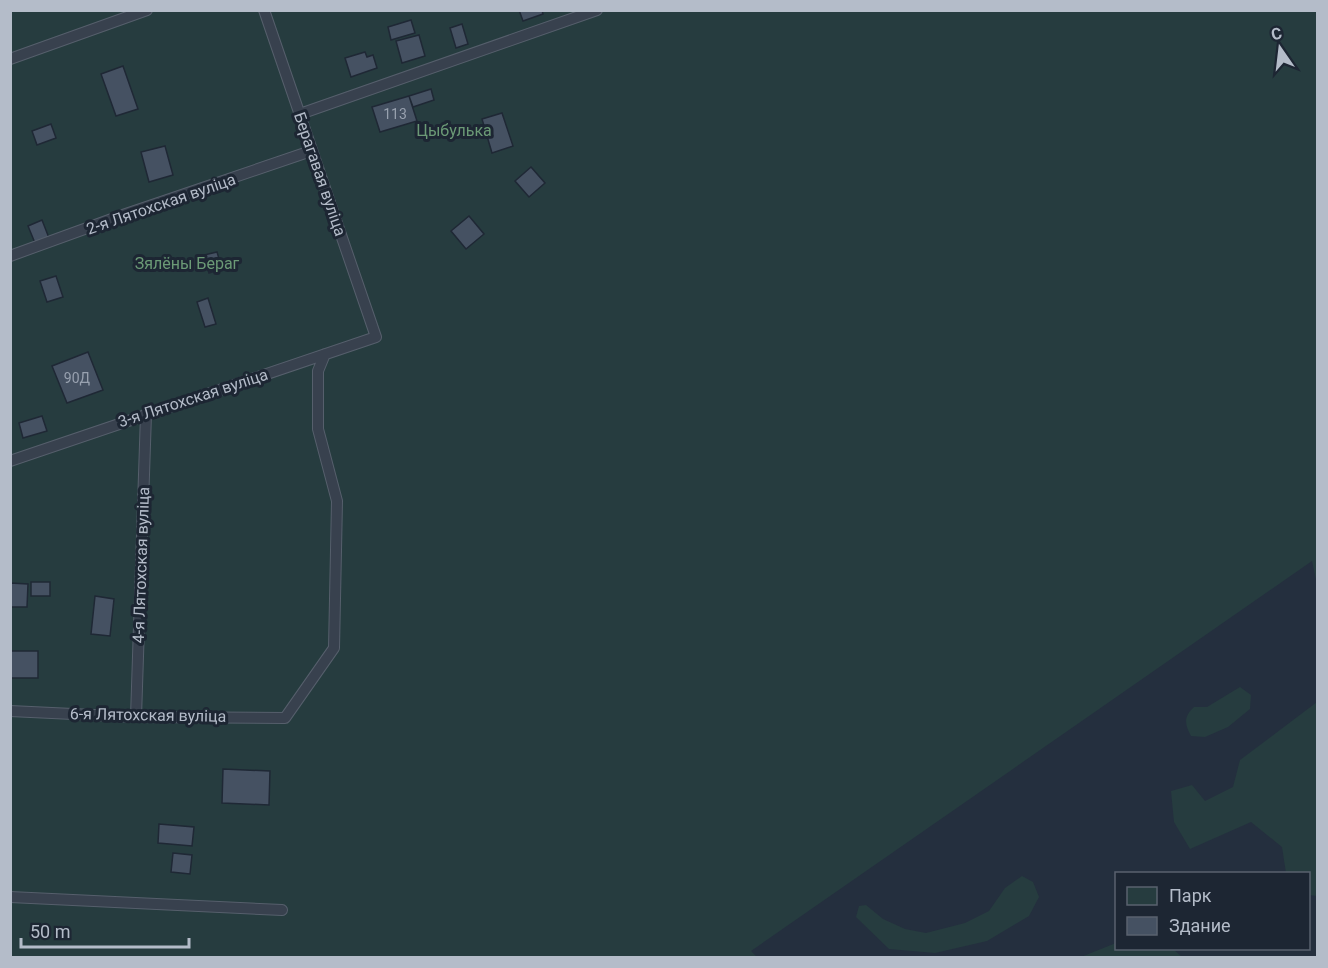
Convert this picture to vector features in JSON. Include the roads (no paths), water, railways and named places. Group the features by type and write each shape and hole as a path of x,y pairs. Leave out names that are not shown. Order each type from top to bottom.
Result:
{"lane":[{"path":"10,59 147,10"},
{"name":"Берагавая вуліца","path":"264,10 376,337"},
{"path":"300,114 597,10"},
{"name":"2-я Лятохская вуліца","path":"10,256 123,215 312,152"},
{"name":"3-я Лятохская вуліца","path":"10,460 376,337"},
{"name":"6-я Лятохская вуліца","path":"10,711 136,717 285,718 334,648 337,501 318,429 318,371 325,354"},
{"name":"4-я Лятохская вуліца","path":"136,717 146,414"},
{"path":"10,897 282,910"}],"park label":[{"name":"Цыбулька","path":"454,130"},
{"name":"Зялёны Бераг","path":"187,263"}]}
